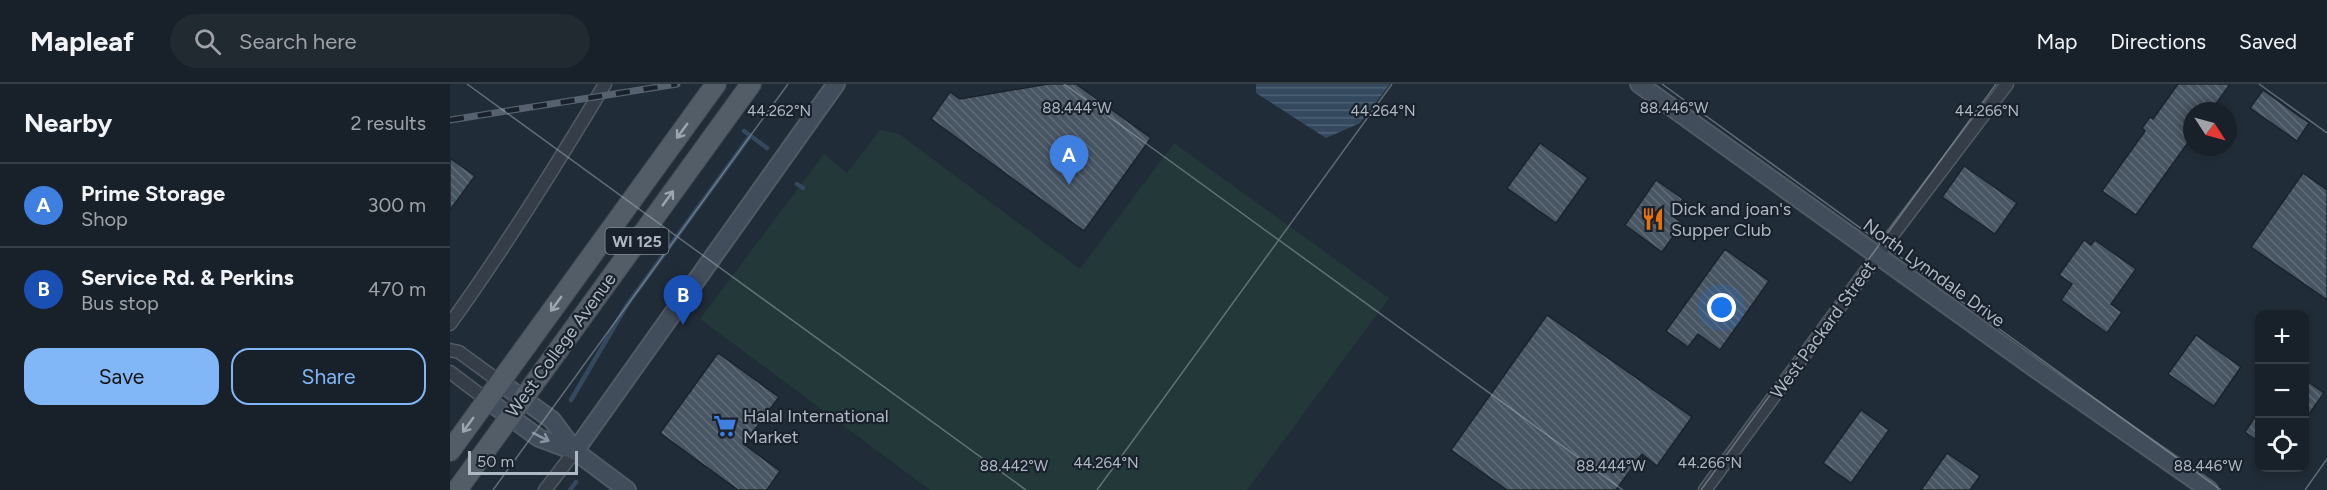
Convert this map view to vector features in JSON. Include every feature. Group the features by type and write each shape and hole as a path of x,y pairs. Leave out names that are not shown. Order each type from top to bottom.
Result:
{"main road":[{"name":"West College Avenue","path":"450,451 716,84"},
{"name":"West College Avenue","path":"457,490 751,84"}],"street":[{"path":"450,324 537,198 605,84"},
{"path":"545,490 836,84"},
{"name":"North Lynndale Drive","path":"1639,84 1877,256 2209,490"},
{"name":"West Packard Street","path":"1705,490 2007,84"},
{"path":"450,350 459,352 552,420 575,451 627,490"},
{"path":"450,372 539,438 575,451"}],"green space":[{"path":"880,130 899,134 1080,269 1174,143 1389,298 1247,490 930,490 700,319 824,154 847,173"}],"water":[{"path":"1256,84 1390,84 1360,123 1326,138 1256,93"}],"building":[{"path":"1048,84 1076,84 1151,138 1084,231 931,119 950,92 960,99"},
{"path":"2178,84 2230,84 2217,102 2183,102 2183,150 2136,215 2102,191 2145,131 2142,128 2150,117 2153,119"},
{"path":"2263,90 2309,123 2297,141 2250,108"},
{"path":"1540,143 1588,178 1556,223 1507,188"},
{"path":"450,158 475,176 450,210"},
{"path":"1964,166 2017,203 1995,234 1942,197"},
{"path":"2303,173 2327,190 2327,300 2251,247"},
{"name":"Dick and joan's Supper Club","path":"1656,180 1683,199 1672,216 1683,223 1662,252 1625,225"},
{"path":"2084,240 2091,245 2095,240 2136,269 2111,304 2122,312 2107,333 2061,300 2072,284 2059,275"},
{"path":"1725,249 1769,281 1720,350 1698,334 1688,347 1666,331"},
{"path":"1547,315 1692,417 1657,466 1642,454 1616,490 1507,490 1451,450"},
{"path":"2196,335 2241,367 2214,406 2168,374"},
{"path":"718,353 779,397 744,444 780,471 767,490 738,490 660,433"},
{"path":"2309,382 2324,393 2309,414"},
{"path":"1861,410 1889,430 1851,483 1823,463"},
{"path":"2255,417 2255,439 2245,432"},
{"path":"1947,453 1980,476 1970,490 1921,490"}],"waterway":[{"path":"744,131 767,148"},
{"path":"571,400 627,305 750,136"},
{"path":"797,184 803,188"},
{"path":"570,490 576,482"}],"railway":[{"path":"450,120 677,84"}],"place":[{"name":"Prime Storage","path":"1069,185"},
{"name":"Dick and joan's Supper Club","path":"1653,219"},
{"name":"Service Rd. & Perkins","path":"683,325"},
{"name":"Halal International Market","path":"725,426"}]}
